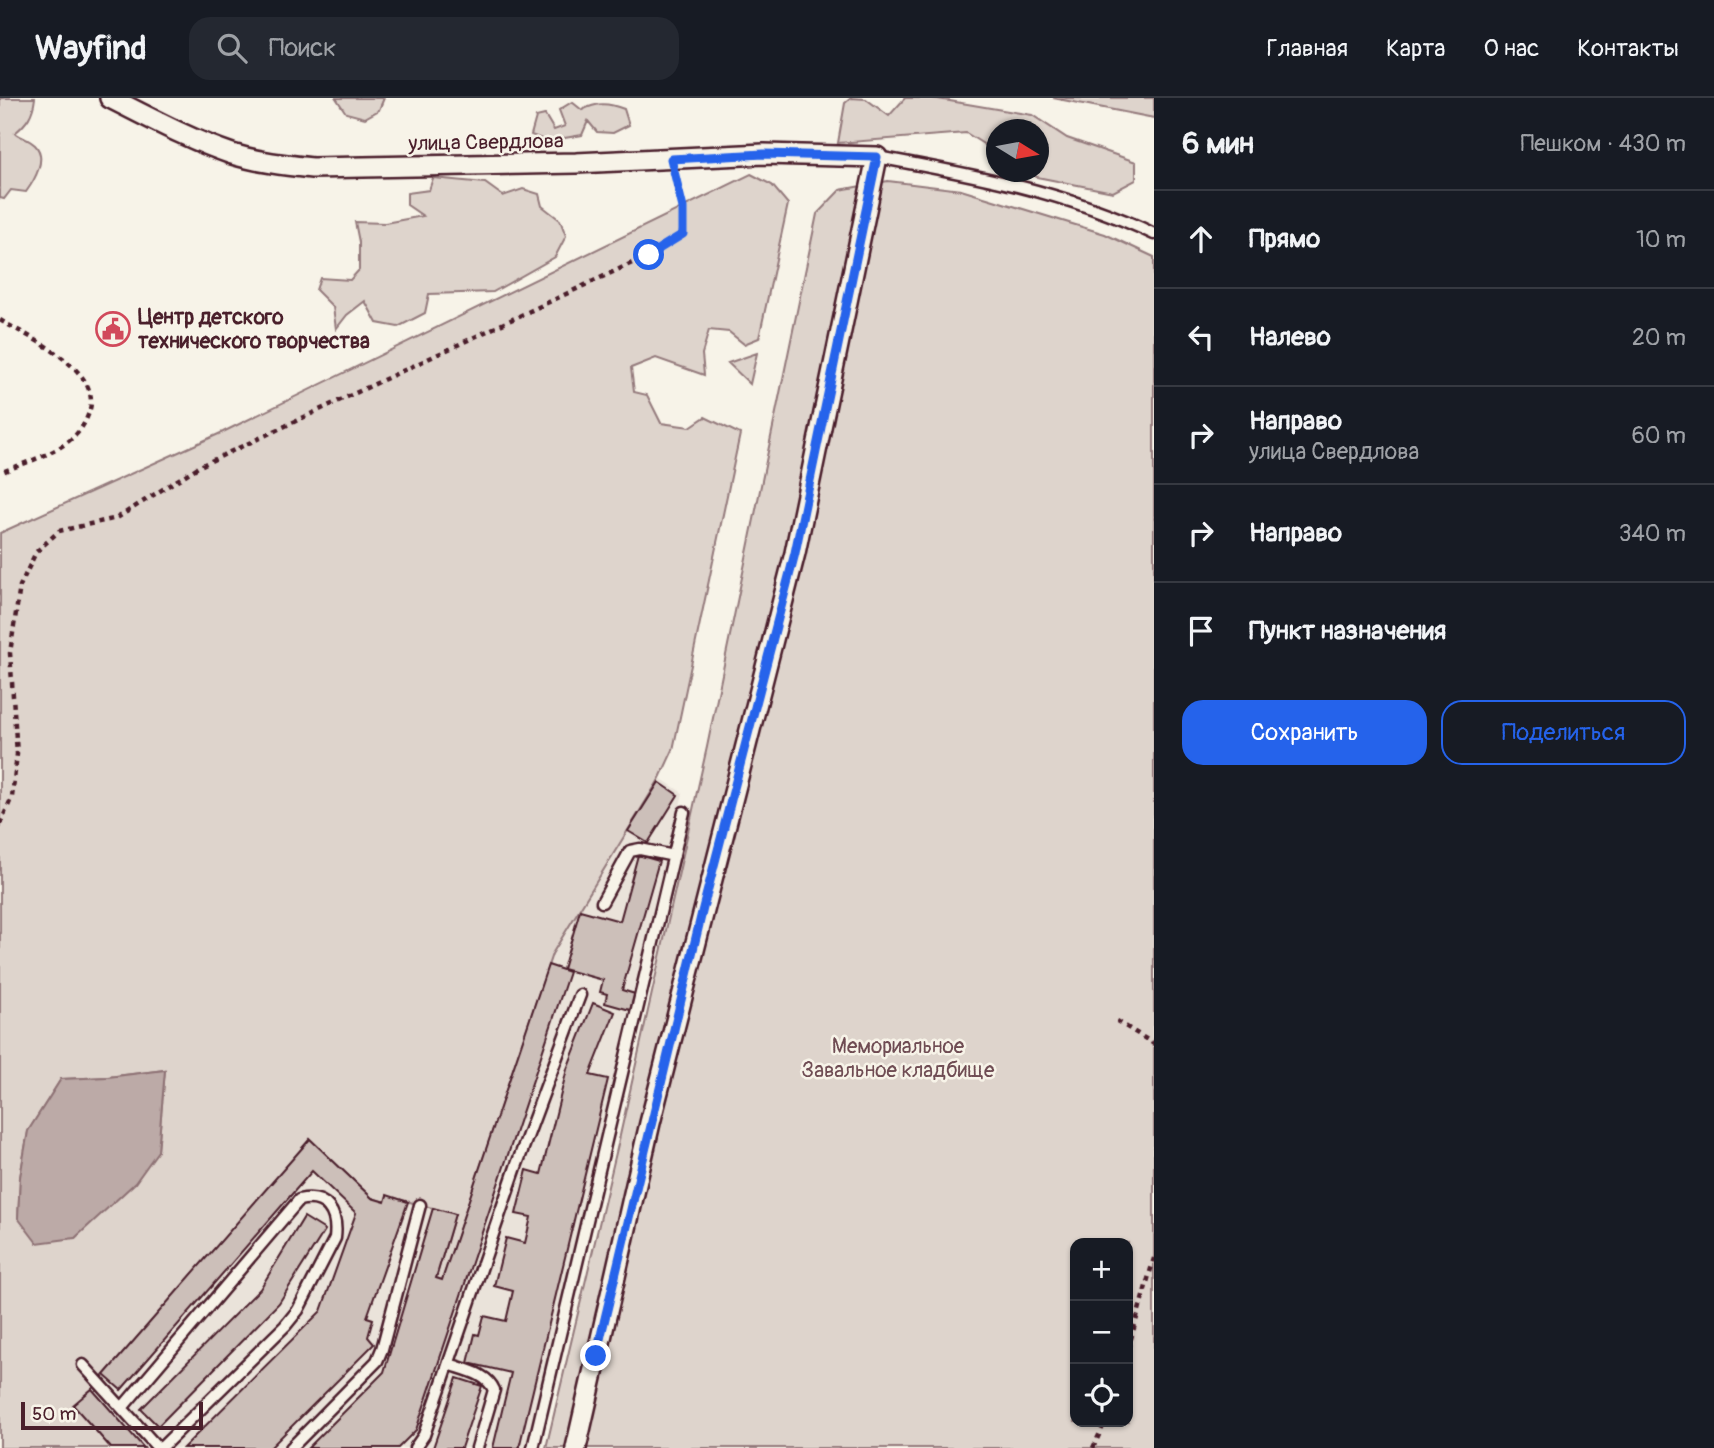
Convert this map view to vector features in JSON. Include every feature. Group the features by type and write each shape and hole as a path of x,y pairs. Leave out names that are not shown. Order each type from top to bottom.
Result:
{"street":[{"name":"улица Свердлова","path":"110,98 188,137 233,154 276,164 312,168 671,159 764,154 877,157"},
{"path":"576,1448 657,1096 795,553 877,157"}],"lane":[{"path":"877,157 1000,182 1079,204 1154,234"},
{"path":"533,1448 684,813"},
{"path":"602,902 630,851 640,849 674,856"},
{"path":"415,1448 424,1435 516,1167 580,995"},
{"path":"83,1365 122,1408 159,1448 285,1326 298,1310 335,1238 334,1215 327,1206 318,1200 299,1200 122,1408"},
{"path":"291,1448 377,1361 419,1205"},
{"path":"449,1364 491,1381 494,1390 477,1448"}],"path":[{"path":"0,824 12,797 17,754 10,653 20,586 36,552 59,531 117,518 198,467 649,255 683,234 683,208 671,159"},
{"path":"0,320 70,362 88,384 92,405 82,430 63,445 0,474"},
{"path":"1116,1021 1154,1044"},
{"path":"1133,1332 1154,1258"},
{"path":"1093,1448 1103,1427"}],"shaded area":[{"path":"660,778 683,793 526,1448 111,1448 73,1405 92,1389 310,1139 372,1198 387,1195 455,1214 437,1278 552,954"},
{"path":"165,1070 158,1151 135,1183 75,1238 37,1243 18,1218 20,1177 28,1131 61,1079"}],"green space":[{"path":"0,98 35,98 29,118 15,133 35,145 40,156 33,182 26,192 11,190 4,199 0,198"},
{"path":"336,98 384,98 379,110 365,118 346,113"},
{"path":"851,98 866,99 889,116 905,98 932,98 1032,115 1038,119 986,119 986,146 966,133 838,143 845,103"},
{"path":"1053,98 1154,98 1154,118"},
{"path":"572,102 582,110 603,104 624,109 629,125 613,133 597,132 588,121 582,135 547,141 531,135 536,117 545,115 554,130 565,126 559,110"},
{"path":"1049,126 1067,138 1136,162 1136,180 1113,192 1049,179"},
{"path":"751,174 772,185 788,204 759,338 744,344 729,332 709,330 702,354 704,375 656,358 631,368 634,392 647,395 661,423 690,427 705,417 740,434 673,750 660,778 552,954 442,1280 436,1278 455,1214 387,1196 385,1202 372,1198 310,1139 92,1389 74,1405 111,1448 0,1448 0,533 223,432","holes":["165,1070 158,1151 75,1238 18,1218 20,1177 28,1131 61,1079"]},
{"path":"433,178 485,183 503,196 523,189 539,194 542,206 560,220 566,236 555,257 493,292 429,294 425,313 398,327 377,323 365,301 347,315 336,329 333,307 316,290 320,278 350,280 359,270 359,242 355,222 385,223 423,216 407,205 407,193 429,190"},
{"name":"Мемориальное Завальное кладбище","path":"888,181 961,190 1105,234 1154,257 1154,1448 546,1448 619,1140 707,747 817,214 840,190"},
{"path":"757,353 750,384 728,363"}],"building":[{"path":"659,782 678,795 648,843 628,831"},
{"path":"638,855 659,861 622,990 635,994 630,1010 605,1003 607,994 600,992 603,980 563,969 580,910 620,921"},
{"path":"548,965 569,972 416,1430 398,1448 308,1448 384,1372 433,1208 455,1214 436,1278 442,1280"},
{"path":"593,1003 615,1012 590,1075 608,1079 519,1448 493,1448 511,1373 468,1363 475,1334 479,1335 484,1316 506,1321 513,1291 494,1286 506,1238 525,1243 531,1217 516,1214 527,1170 541,1174 567,1069"},
{"path":"310,1139 372,1198 385,1202 387,1195 408,1202 367,1317 373,1319 368,1337 374,1344 270,1448 183,1448 321,1311 356,1213 312,1171 121,1390 104,1375"},
{"path":"304,1217 325,1230 279,1303 158,1426 141,1409 260,1289"},
{"path":"457,1378 482,1386 461,1448 433,1448"},
{"path":"92,1389 144,1448 111,1448 73,1405"}],"place":[{"name":"Центр детского технического творчества","path":"113,329"}],"route":[{"path":"596,1356 703,908 795,553 877,157 764,154 671,159 683,208 683,234 649,255"}]}
